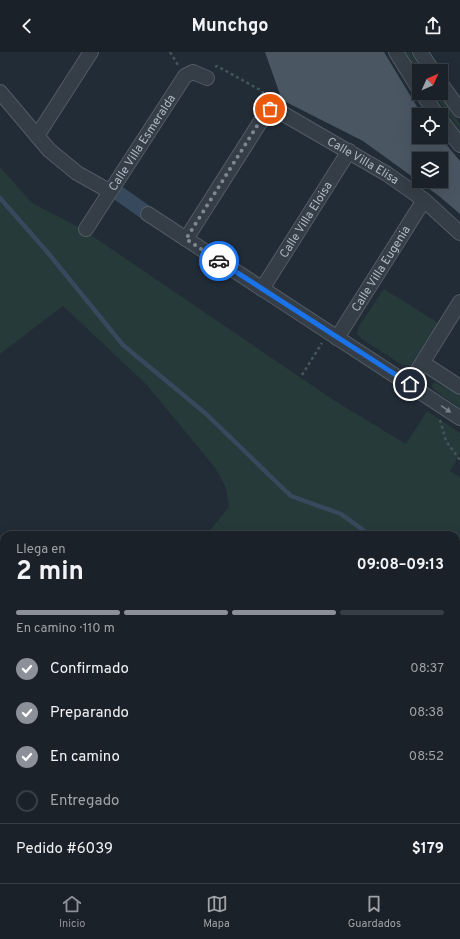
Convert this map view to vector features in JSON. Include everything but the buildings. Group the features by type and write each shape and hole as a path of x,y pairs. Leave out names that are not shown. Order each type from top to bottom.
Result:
{"street":[{"path":"37,136 91,52"},
{"path":"396,52 412,78"},
{"path":"420,52 428,64"},
{"name":"Calle Villa Esmeralda","path":"86,229 109,191 185,76 193,72 204,76"},
{"path":"0,92 49,150 77,172 109,191"},
{"path":"448,94 460,110"},
{"path":"186,239 262,118 275,110"},
{"name":"Calle Villa Elisa","path":"275,110 387,174 424,200 460,233"},
{"path":"448,130 460,146"},
{"name":"Calle Villa Eloisa","path":"262,289 349,151"},
{"name":"Calle Villa Eugenia","path":"333,335 424,200"},
{"path":"148,214 460,418"},
{"path":"410,384 460,302"},
{"path":"422,363 460,387"}],"path":[{"path":"204,76 217,66 262,91 275,110"},
{"path":"302,375 333,335"},
{"path":"438,403 440,423 446,441 460,460"}],"green space":[{"path":"406,52 410,52 418,64 413,64"},
{"path":"438,100 443,100 460,124 460,130 448,114 448,108 444,108"},
{"path":"0,167 32,203 82,229 335,401 406,444 427,411 460,433 460,454 450,471 460,477 460,531 209,531 229,507 226,488 216,469 146,384 63,306 0,354"},
{"path":"384,289 438,323 410,366 402,365 362,339 357,334 359,326"},
{"path":"435,382 460,396 460,408 433,389 432,385"}],"waterway":[{"path":"111,188 148,214"},
{"path":"0,198 49,254 123,345 205,413 291,496 341,514 364,531"}],"way so far":[{"path":"219,261 186,239 262,118 270,109"}],"route":[{"path":"219,261 410,384"}]}
